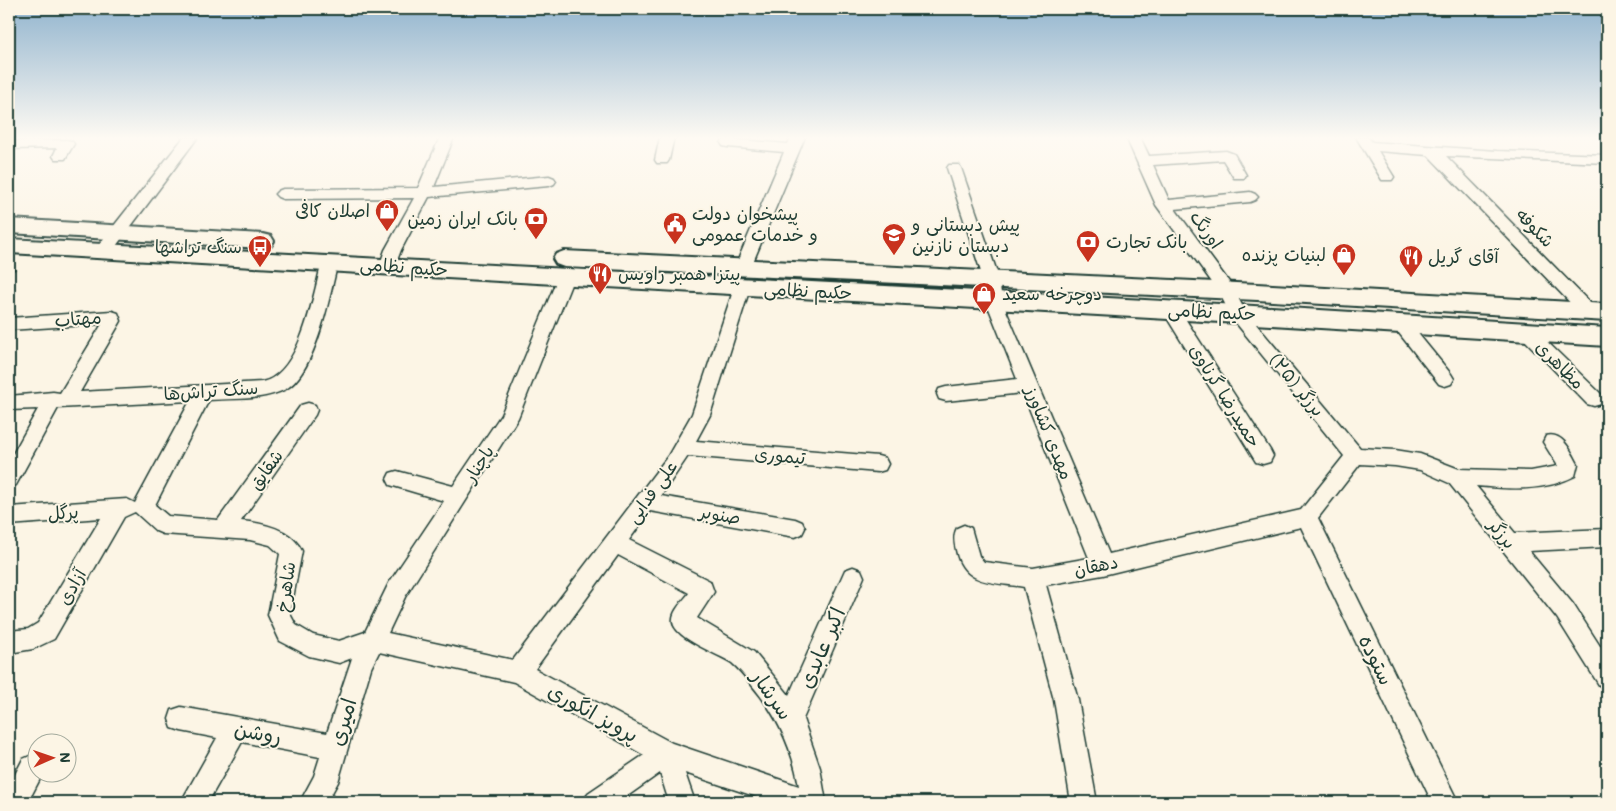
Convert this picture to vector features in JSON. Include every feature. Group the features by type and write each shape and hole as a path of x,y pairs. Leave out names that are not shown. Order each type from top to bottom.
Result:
{"main road":[{"name":"حکیم نظامی","path":"9,226 120,231 566,276 991,278 1598,312"},
{"name":"حکیم نظامی","path":"9,246 330,262 390,258 742,277 994,301 1607,337"}],"street":[{"path":"104,250 162,175"},
{"path":"390,258 431,175"},
{"name":"علی فدایی","path":"518,672 675,462 700,415 742,277 783,175"},
{"path":"956,175 991,278"},
{"name":"اورنگ","path":"1150,175 1164,205 1226,290 1238,314"},
{"name":"شکوفه","path":"1457,175 1598,312"},
{"path":"284,194 424,192 549,181"},
{"path":"1164,205 1250,197"},
{"name":"سنگ تراش‌ها","path":"9,403 256,390 281,383 301,360 330,262"},
{"name":"پاچنار","path":"372,640 396,590 509,418 566,276"},
{"name":"مهدی کشاورز","path":"991,278 994,301 1103,565"},
{"name":"حمیدرضا گرناوی","path":"1171,310 1263,456"},
{"name":"برزگر (۲۵)","path":"1238,314 1355,456"},
{"name":"مهتاب","path":"9,324 112,317 112,321 59,399"},
{"path":"1401,324 1444,379"},
{"name":"مظاهری","path":"1527,332 1594,398"},
{"path":"946,394 1029,385"},
{"path":"143,507 204,392"},
{"path":"9,479 59,399"},
{"name":"شقایق","path":"223,530 308,410"},
{"path":"1456,477 1524,479 1560,476 1568,470 1568,464 1553,442"},
{"name":"تیموری","path":"682,448 878,464"},
{"path":"1307,517 1355,456"},
{"name":"برزگر","path":"1355,456 1389,457 1432,464 1456,477 1565,611 1607,677"},
{"path":"397,479 458,496"},
{"name":"صنوبر","path":"645,502 795,528"},
{"name":"پرگل","path":"9,516 143,507"},
{"name":"شاهرخ","path":"143,507 162,525 250,531 276,538 292,552 279,615 288,633 309,645 339,652 372,640"},
{"name":"آزادی","path":"9,642 29,641 46,632 118,509"},
{"name":"دهقان","path":"1033,578 1103,565 1307,517"},
{"name":"ستوده","path":"1307,517 1445,802"},
{"path":"964,534 970,564 975,569 1033,578 1066,700 1084,802"},
{"path":"1508,543 1607,538"},
{"path":"614,543 702,588 703,592 684,616 684,622"},
{"name":"اکبر عابدی","path":"791,718 853,577"},
{"name":"سرشار","path":"684,622 746,660 771,689 791,718 806,755 812,780 813,802"},
{"name":"پرویز انگوری","path":"372,640 518,672 667,754 809,802"},
{"name":"امیری","path":"313,802 325,782 360,666 372,640"},
{"name":"روشن","path":"181,719 335,747"},
{"path":"194,802 236,729"},
{"path":"596,802 667,754 682,802"},
{"path":"14,802 28,776"}],"place":[{"name":"اصلان کافی","path":"387,232"},
{"name":"بانک ایران زمین","path":"536,240"},
{"name":"پیشخوان دولت و خدمات عمومی","path":"675,245"},
{"name":"پیش دبستانی و دبستان نازنین","path":"894,256"},
{"name":"بانک تجارت","path":"1088,263"},
{"name":"سنگ تراشها","path":"260,268"},
{"name":"لبنیات پزنده","path":"1344,276"},
{"name":"آقای گریل","path":"1411,278"},
{"name":"پیتزا همبر راویس","path":"600,295"},
{"name":"دوچرخه سعید","path":"984,315"}]}
